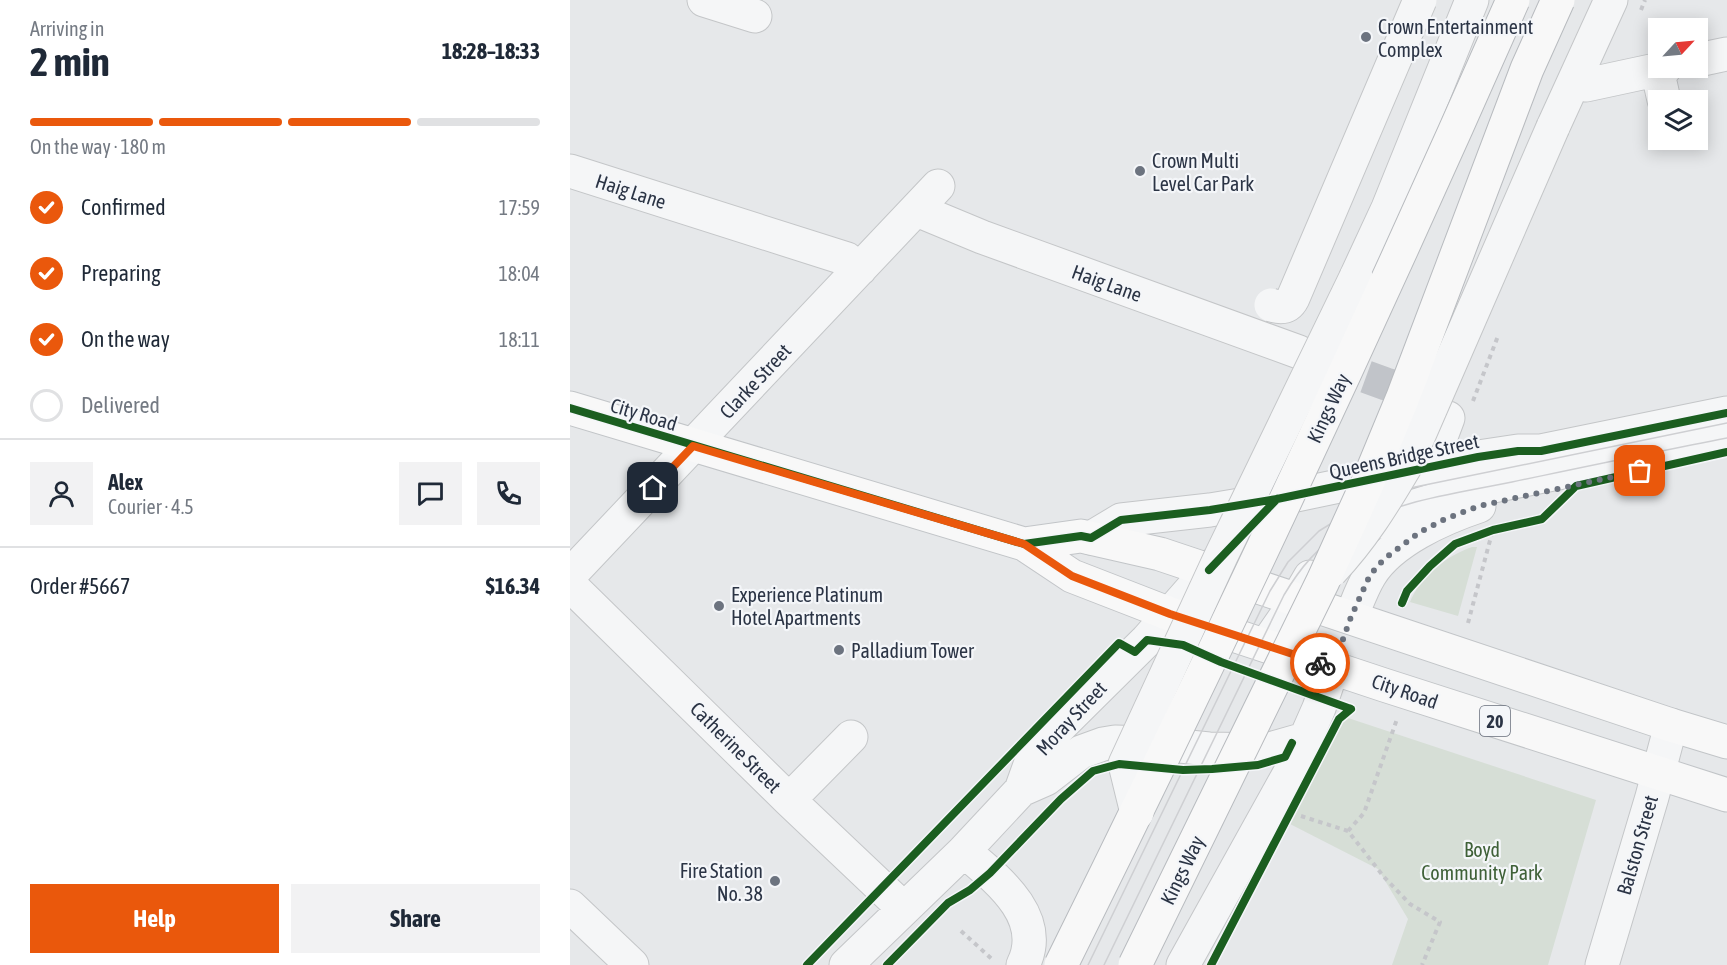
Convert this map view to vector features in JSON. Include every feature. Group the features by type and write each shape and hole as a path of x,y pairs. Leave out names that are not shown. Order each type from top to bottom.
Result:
{"main road":[{"name":"Kings Way","path":"1061,965 1137,813 1308,451 1513,0"},
{"name":"Kings Way","path":"1135,965 1310,590 1367,484 1527,69 1558,0"},
{"name":"City Road","path":"570,408 1024,544 1072,576 1170,614 1727,795"},
{"name":"City Road","path":"1024,544 1082,536 1160,554 1209,570 1310,590 1351,617 1727,742"},
{"path":"1333,667 1351,617"}],"street":[{"path":"704,0 755,16"},
{"path":"1271,305 1287,306 1293,298 1420,0"},
{"path":"1356,277 1363,218 1450,0"},
{"name":"Kings Way","path":"1137,813 1125,764 1221,556 1388,208 1472,0"},
{"path":"1553,127 1556,81 1588,0"},
{"name":"Kings Way","path":"1310,590 1357,543 1406,465 1553,127 1611,0"},
{"path":"1391,25 1432,42"},
{"path":"1708,58 1727,54"},
{"path":"1586,85 1648,71"},
{"name":"Haig Lane","path":"570,171 846,260 860,269"},
{"name":"Haig Lane","path":"927,198 982,237 1299,352"},
{"name":"Clarke Street","path":"570,575 927,198"},
{"name":"Queens Bridge Street","path":"1091,538 1121,520 1210,510 1277,499 1430,466 1518,451 1541,452 1727,413"},
{"path":"1430,466 1448,418 1478,457"},
{"name":"Queens Bridge Street","path":"1359,482 1381,488 1416,485 1727,422"},
{"path":"1266,645 1310,590 1322,559 1335,546 1367,526 1405,509 1454,494 1727,439"},
{"path":"1351,617 1370,575 1384,559 1420,532 1445,519 1479,506 1727,452"},
{"name":"Moray Street","path":"846,965 964,851 1021,790 1035,751 1147,640 1209,570 1277,499"},
{"name":"Catherine Street","path":"570,585 789,800 903,908"},
{"path":"1183,965 1293,767 1319,708 1333,667"},
{"name":"Balston Street","path":"1602,965 1671,725"},
{"path":"789,800 852,737"},
{"path":"1021,790 1046,779 1081,753 1103,744 1150,743 1209,749 1266,750 1305,739"},
{"path":"964,851 990,873 1023,911 1028,926 1029,945 1023,965"},
{"path":"570,906 633,965"}],"path":[{"path":"1483,534 1503,528"},
{"path":"1468,623 1493,530"},
{"path":"1348,831 1364,813 1398,719"},
{"path":"1299,816 1348,831 1384,877 1410,904 1440,922 1422,965"},
{"path":"961,931 998,965"}],"green space":[{"path":"1472,547 1477,547 1458,616 1410,602 1421,584 1435,568"},
{"name":"Boyd Community Park","path":"1342,716 1596,800 1548,965 1392,965 1408,919 1378,869 1290,824"}],"tunnel":[{"path":"1320,360 1433,398"}],"tram line":[{"path":"1088,965 1270,591 1288,562 1319,531 1353,510 1415,487 1727,423"},
{"path":"1104,965 1284,595 1296,576 1318,550 1336,536 1365,520 1427,499 1727,438"}],"cycle path":[{"path":"570,408 1024,544 1081,536 1091,538 1121,520 1210,510 1277,499 1478,457 1518,451 1541,451 1727,413"},
{"path":"1402,603 1407,591 1455,544 1493,530 1542,519 1576,486 1727,452"},
{"path":"1209,570 1277,499"},
{"path":"807,965 1119,643 1135,652 1147,640 1183,645 1221,662 1351,709"},
{"path":"1211,965 1339,719 1351,709"},
{"path":"887,965 948,903 970,890 990,873 1061,799 1093,771 1119,764 1183,770 1258,765 1285,757 1292,743"}],"way so far":[{"path":"1320,663 1333,667 1351,617 1370,575 1384,559 1420,532 1445,519 1479,506 1640,471"}],"place":[{"name":"Crown Entertainment Complex","path":"1366,37"},
{"name":"Crown Multi Level Car Park","path":"1140,171"},
{"name":"Experience Platinum Hotel Apartments","path":"719,606"},
{"name":"Palladium Tower","path":"839,650"},
{"name":"Fire Station No. 38","path":"775,881"}],"route":[{"path":"653,488 693,446 1024,544 1072,576 1170,614 1320,663"}]}
